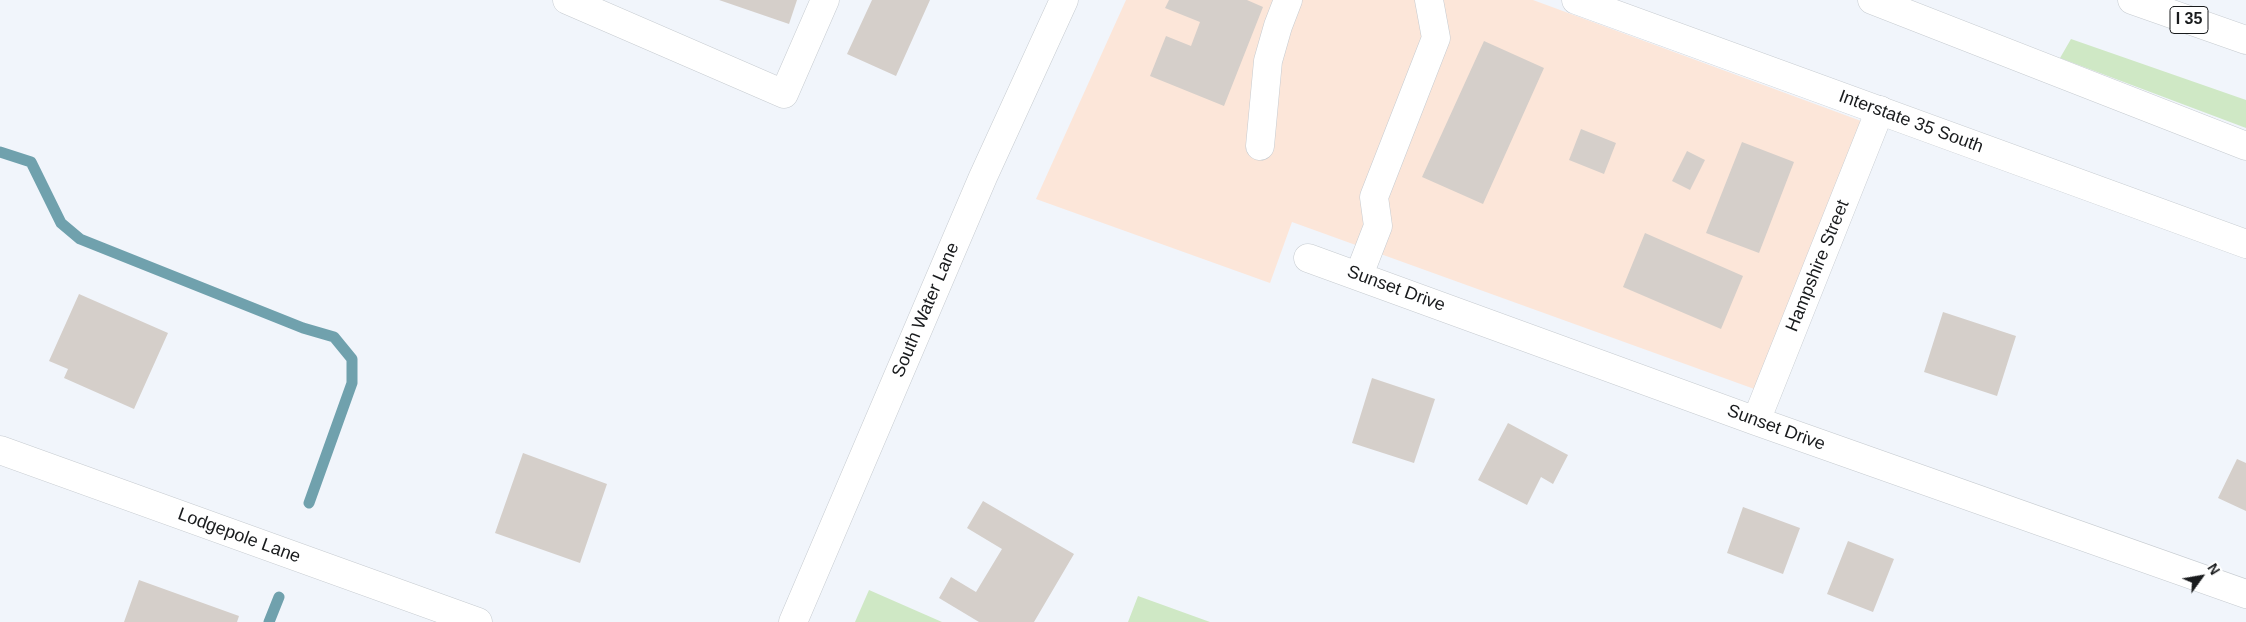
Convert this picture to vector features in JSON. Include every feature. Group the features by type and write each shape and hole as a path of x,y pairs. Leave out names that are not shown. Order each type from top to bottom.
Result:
{"main road":[{"path":"567,0 784,94 826,0"},
{"name":"South Water Lane","path":"793,622 983,177 1064,0"},
{"path":"1260,146 1268,62 1278,26 1288,0"},
{"path":"1359,275 1378,226 1374,197 1436,38 1429,0"},
{"name":"Interstate 35 South","path":"1576,0 2246,244"},
{"path":"1872,0 2246,146"},
{"name":"I 35","path":"2132,0 2246,40"},
{"name":"Hampshire Street","path":"1756,421 1880,110"},
{"name":"Sunset Drive","path":"1308,258 1756,421 2246,594"},
{"name":"Lodgepole Lane","path":"0,450 478,622"}],"shaded area":[{"path":"1126,0 1533,0 1872,125 1771,395 1292,222 1270,283 1036,199"}],"green space":[{"path":"2071,39 2246,100 2246,128 2060,58"},
{"path":"869,590 942,622 855,622"},
{"path":"1138,596 1210,622 1128,622"}],"building":[{"path":"719,0 797,0 789,24"},
{"path":"872,0 930,0 896,76 847,54"},
{"path":"1169,0 1247,0 1263,7 1224,106 1150,76 1166,36 1191,46 1200,22 1165,8"},
{"path":"1484,41 1544,68 1483,204 1422,177"},
{"path":"1581,129 1616,143 1604,174 1569,160"},
{"path":"1742,142 1794,162 1759,253 1706,233"},
{"path":"1687,151 1705,160 1690,190 1672,181"},
{"path":"1645,233 1743,276 1721,329 1623,287"},
{"path":"79,294 168,333 134,409 64,378 68,369 49,361"},
{"path":"1943,312 2016,336 1997,396 1924,372"},
{"path":"1372,378 1435,399 1414,463 1352,443"},
{"path":"1508,423 1568,455 1553,484 1541,477 1527,505 1478,480"},
{"path":"523,453 607,484 580,563 495,533"},
{"path":"2237,459 2246,463 2246,511 2218,498"},
{"path":"983,501 1074,554 1034,622 979,622 939,598 951,577 976,592 1002,549 967,528"},
{"path":"1743,507 1800,528 1783,574 1727,553"},
{"path":"1848,541 1894,559 1873,612 1827,594"},
{"path":"139,580 239,616 237,622 124,622"}],"waterway":[{"path":"0,152 31,162 61,223 80,239 303,328 334,337 352,359 352,383 309,503"},
{"path":"269,622 279,597"}]}
